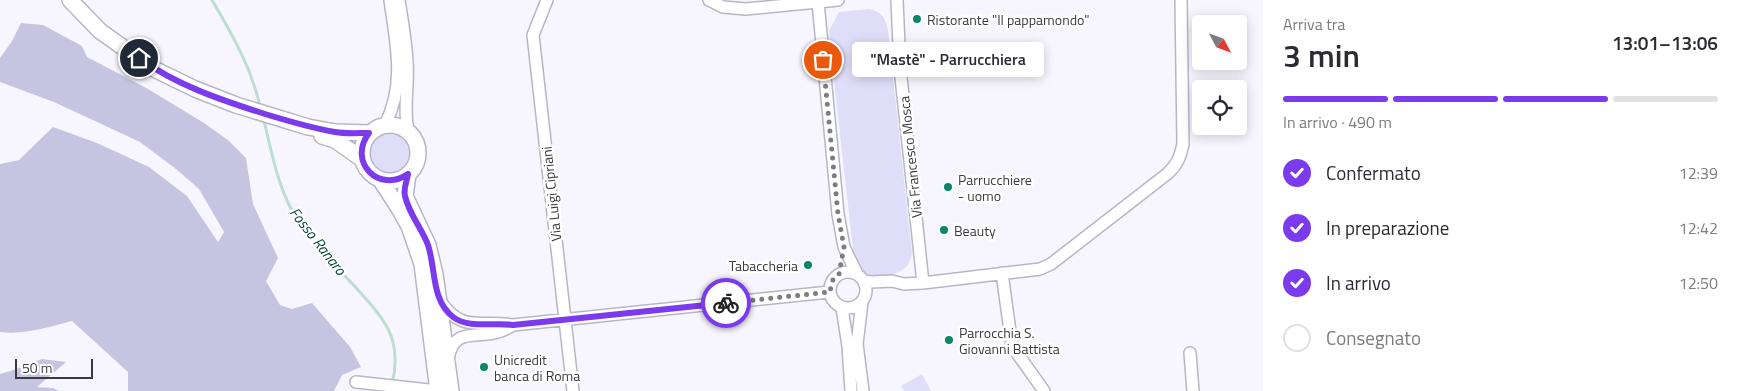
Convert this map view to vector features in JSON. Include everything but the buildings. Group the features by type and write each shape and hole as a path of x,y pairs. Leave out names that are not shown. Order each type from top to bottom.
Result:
{"main road":[{"path":"70,0 100,31 152,68 195,89 236,105 308,127 335,132 369,133"},
{"path":"408,174 395,180 380,179 368,172 362,159 362,148 369,133 385,125 397,125 408,131 414,139 418,154 408,174 405,196 428,245 435,274 451,391"},
{"path":"308,127 322,136 335,140 362,159"},
{"path":"380,179 409,226 422,264 438,391"}],"street":[{"path":"385,125 391,113 398,79 399,62 390,0"},
{"path":"399,0 407,60 408,85 405,107 408,131"},
{"name":"Via Luigi Cipriani","path":"547,0 533,35 573,391"},
{"path":"709,0 723,7 746,9 838,0"},
{"name":"Via Francesco Mosca","path":"897,0 900,68 923,283"},
{"path":"904,284 880,290 853,308 842,308 834,302 830,292 832,281 839,274 845,272 861,277 904,284 1040,270 1051,264 1176,166 1183,144 1181,0"},
{"path":"818,2 838,214 844,247 866,286 857,344 863,391"},
{"path":"839,274 844,247"},
{"path":"1002,273 1012,346 1044,391"},
{"path":"438,299 452,316 465,323 513,325 830,292"},
{"path":"842,308 848,346 851,391"},
{"path":"447,363 450,350 456,340 470,335 498,332 513,325"},
{"path":"1190,353 1193,391"},
{"path":"356,382 438,391"}],"shaded area":[{"path":"869,9 882,16 888,30 912,254 908,265 903,270 892,275 879,277 872,277 862,272 854,258 829,31 839,12"},
{"path":"21,23 43,25 82,46 87,57 148,89 204,123 228,140 246,158 253,204 278,258 266,281 280,305 292,309 312,303 350,347 361,367 342,375 334,391 128,391 128,372 72,321 27,331 0,332 0,164 19,160 53,127 97,143 149,167 187,196 218,242 224,232 199,189 140,142 54,102 0,82 0,58 12,41"},
{"path":"389,130 401,134 407,140 411,152 407,164 401,170 389,174 377,170 371,164 367,152 371,140 377,134"},
{"path":"42,359 66,362 37,387 53,388 59,391 0,391 0,374"},
{"path":"922,374 931,391 904,391 901,386"}],"waterway":[{"name":"Fosso Ranaro","path":"212,0 234,38 246,64 260,106"},
{"name":"Fosso Ranaro","path":"263,117 276,171 286,198 299,222 328,258 369,302 391,335 395,352 392,383"}],"way so far":[{"path":"726,303 830,292 832,281 839,274 844,247 838,214 823,60"}],"place":[{"name":"Ristorante \"Il pappamondo\"","path":"917,19"},
{"name":"\"Mastè\" - Parrucchiera","path":"823,60"},
{"name":"Parrucchiere - uomo","path":"948,187"},
{"name":"Beauty","path":"944,230"},
{"name":"Tabaccheria","path":"808,265"},
{"name":"Parrocchia S. Giovanni Battista","path":"949,340"},
{"name":"Unicredit banca di Roma","path":"484,367"}],"route":[{"path":"139,58 152,68 195,89 236,105 308,127 335,132 369,133 363,143 361,153 364,166 374,176 387,181 402,178 408,174 404,191 405,196 428,245 435,274 438,299 452,316 465,323 513,325 726,303"}]}
